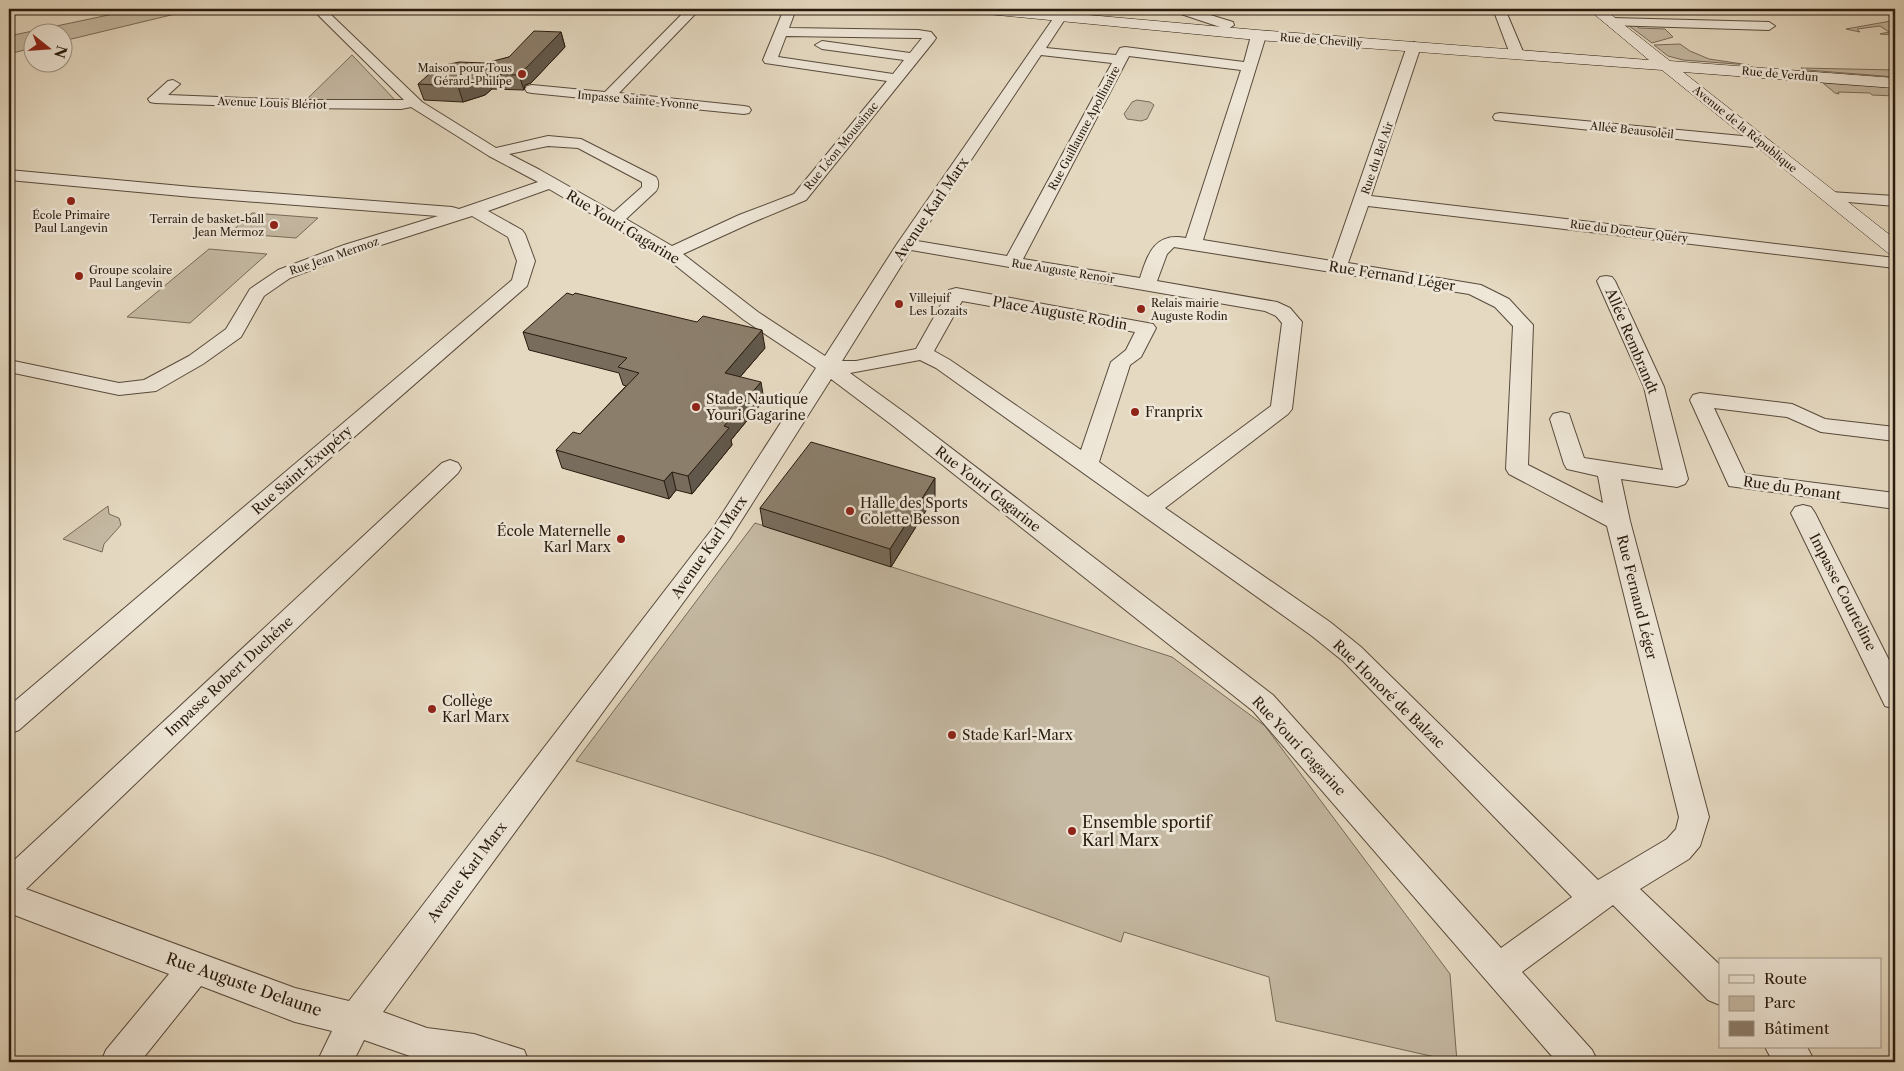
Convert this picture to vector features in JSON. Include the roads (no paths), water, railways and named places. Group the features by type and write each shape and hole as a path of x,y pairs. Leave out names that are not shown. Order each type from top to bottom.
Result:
{"street":[{"name":"Rue Youri Gagarine","path":"318,9 414,102 494,153 550,183 671,254 751,316 838,374 1263,703 1580,1062"},
{"path":"608,97 694,9"},
{"path":"790,9 769,59 772,61 895,78"},
{"name":"Rue de Chevilly","path":"977,9 1060,16 1229,25 1257,35 1665,64"},
{"path":"1179,9 1229,25"},
{"path":"1499,9 1518,54"},
{"name":"Avenue de la République","path":"1595,9 1895,249"},
{"name":"Avenue Karl Marx","path":"334,1062 356,1020 721,534 838,374 906,244 1060,16"},
{"path":"1612,22 1769,26"},
{"name":"Rue Léon Moussinac","path":"671,254 745,219 800,197 929,36 918,34 780,35"},
{"path":"780,35 912,57"},
{"path":"1147,285 1152,268 1165,244 1169,242 1193,244 1258,39 1257,35"},
{"name":"Rue du Bel Air","path":"1338,268 1363,200 1414,46"},
{"path":"1038,51 1120,60"},
{"name":"Rue Guillaume Apollinaire","path":"1012,263 1125,51 1249,67"},
{"name":"Rue de Verdun","path":"1665,64 1895,83"},
{"name":"Avenue Louis Blériot","path":"173,84 154,99 304,104 401,105 414,102"},
{"name":"Impasse Sainte-Yvonne","path":"532,89 744,110"},
{"name":"Allée Beausoleil","path":"1500,117 1763,143"},
{"path":"494,153 548,141 581,144 650,180 650,188 614,221"},
{"name":"Rue Jean Mermoz","path":"9,175 192,192 469,212"},
{"name":"Rue Jean Mermoz","path":"9,366 119,389 149,386 196,360 234,332 257,293 284,274 350,249 469,212 550,183"},
{"path":"1830,197 1895,201"},
{"name":"Rue du Docteur Quéry","path":"1363,200 1895,262"},
{"name":"Rue Saint-Exupéry","path":"9,722 521,282 526,261 516,234 469,212"},
{"name":"Rue Auguste Renoir","path":"906,244 1270,306 1283,312 1292,322 1282,409 1149,508"},
{"name":"Rue Fernand Léger","path":"1193,244 1474,290 1502,303 1523,325 1517,469 1618,521 1694,817 1689,836 1678,849 1605,893 1499,969"},
{"name":"Allée Rembrandt","path":"1561,419 1575,464 1677,479 1654,387 1606,281"},
{"name":"Place Auguste Rodin","path":"923,353 956,294 1146,328 1134,353 1121,362 1088,464"},
{"path":"838,374 856,366 923,353 943,364 1088,464"},
{"path":"838,374 943,364"},
{"name":"Rue du Ponant","path":"1894,436 1821,425 1792,411 1700,400 1737,481 1895,501"},
{"name":"Rue Honoré de Balzac","path":"1088,464 1321,629 1352,654 1605,893 1719,987"},
{"name":"Impasse Robert Duchêne","path":"9,885 450,468"},
{"path":"1608,470 1618,521"},
{"name":"Impasse Courteline","path":"1803,514 1895,698"},
{"name":"Rue Auguste Delaune","path":"9,898 295,1005 356,1020 427,1045 474,1051 512,1062"},
{"path":"118,1062 195,968"},
{"path":"1783,1048 1797,1062"}],"place":[{"name":"Maison pour Tous Gérard-Philipe","path":"522,74"},
{"name":"École Primaire Paul Langevin","path":"71,201"},
{"name":"Terrain de basket-ball Jean Mermoz","path":"274,225"},
{"name":"Groupe scolaire Paul Langevin","path":"79,276"},
{"name":"Villejuif Les Lozaits","path":"899,304"},
{"name":"Relais mairie Auguste Rodin","path":"1141,309"},
{"name":"Stade Nautique Youri Gagarine","path":"696,407"},
{"name":"Franprix","path":"1135,412"},
{"name":"Halle des Sports Colette Besson","path":"850,511"},
{"name":"École Maternelle Karl Marx","path":"621,539"},
{"name":"Collège Karl Marx","path":"432,709"},
{"name":"Stade Karl-Marx","path":"952,735"},
{"name":"Ensemble sportif Karl Marx","path":"1072,831"}]}
